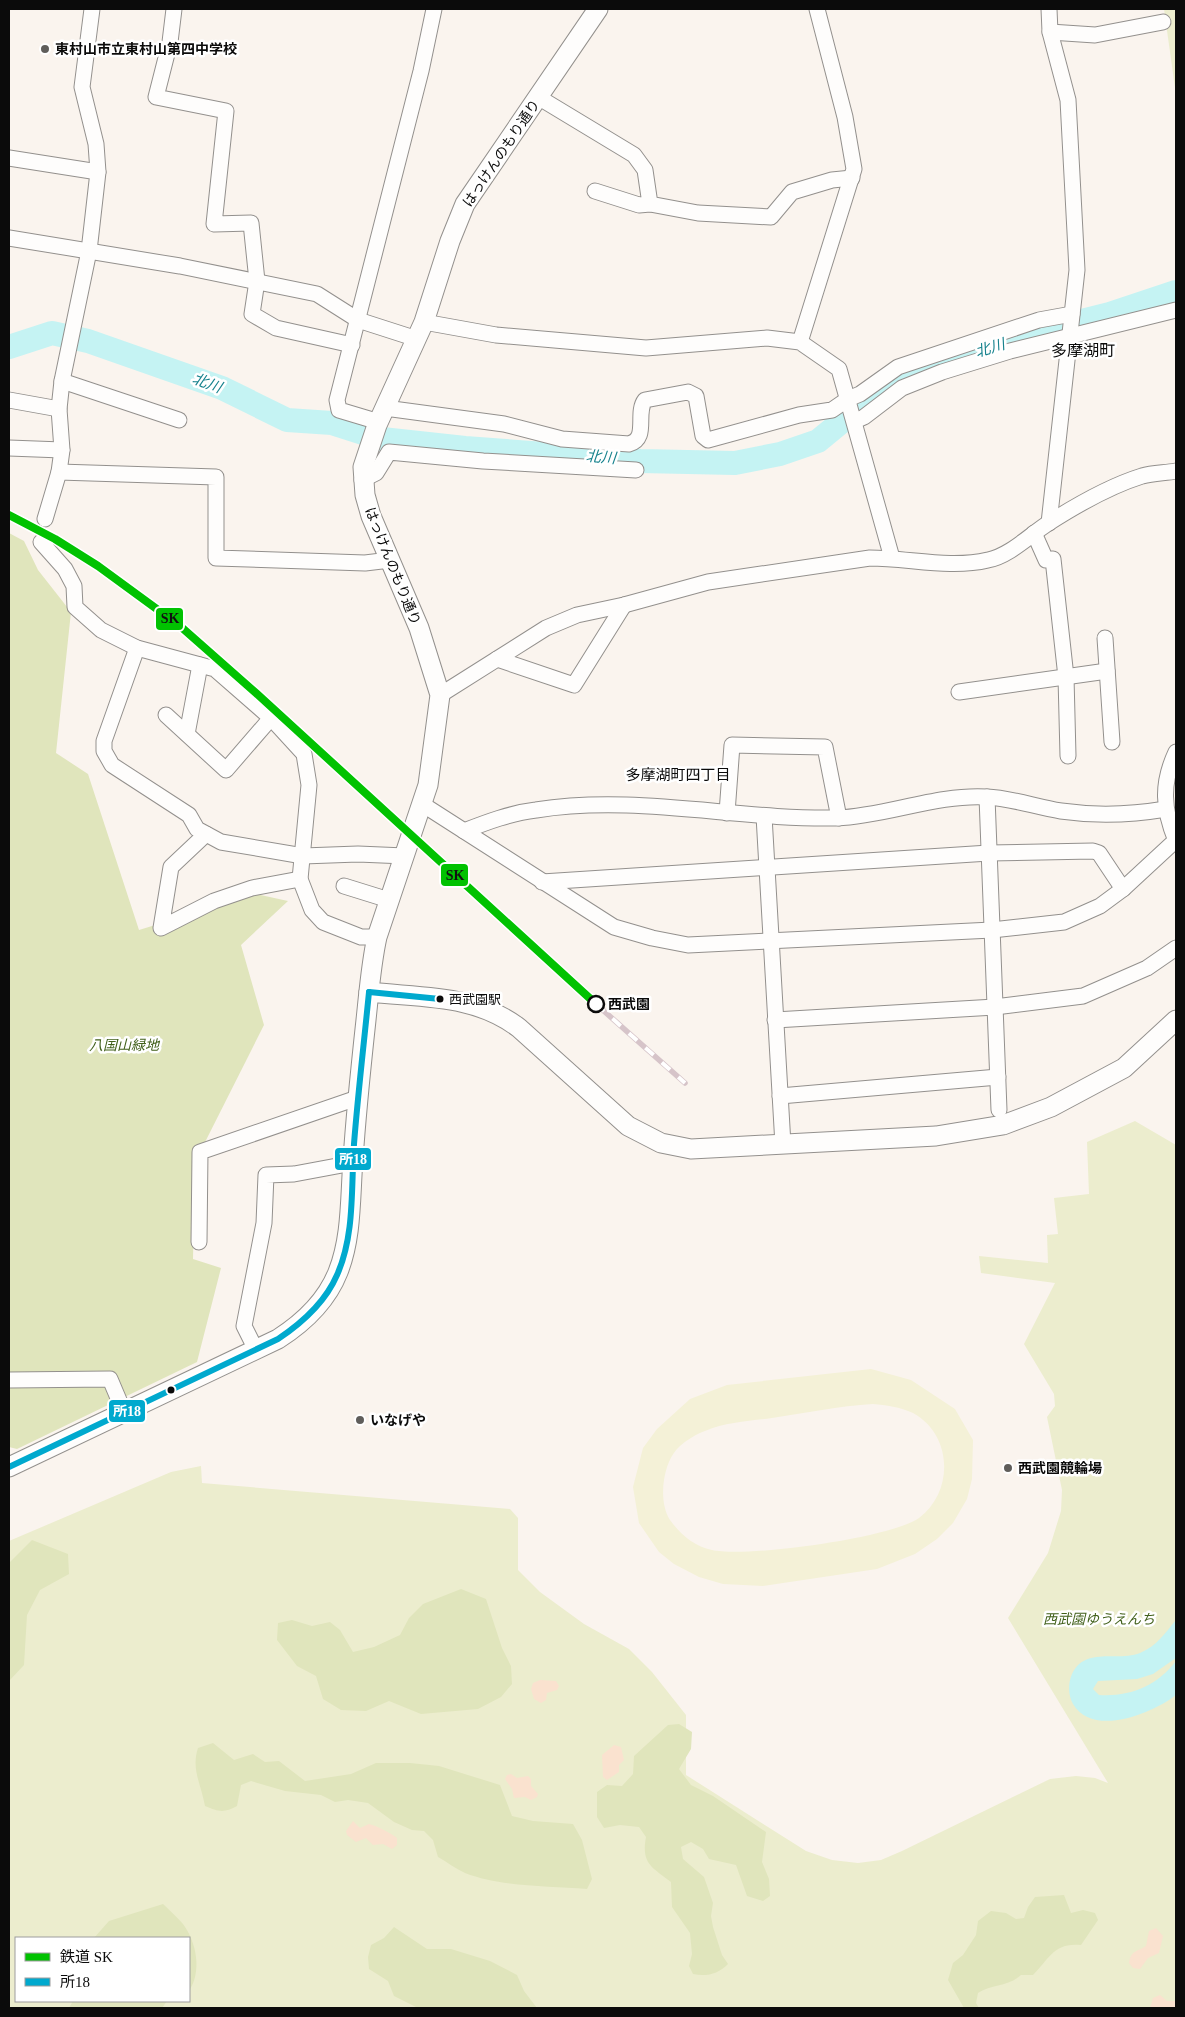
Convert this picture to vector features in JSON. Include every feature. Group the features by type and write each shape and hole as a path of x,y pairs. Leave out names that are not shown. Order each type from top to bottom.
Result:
{"street":[{"path":"46,519 59,472 62,450 59,409 62,381 72,323 88,252 98,172 96,144 82,87 92,9"},
{"path":"174,9 170,42 156,97 226,111 214,224 251,223 257,281 252,314 276,328 352,345"},
{"path":"434,9 337,400 339,410 380,419 504,424 550,438 629,444 637,440 640,435 642,404 649,398 693,393 698,401 703,436 708,440 799,415 832,410 852,411 864,417 902,388 942,372 1010,351 1176,310"},
{"name":"はっけんのもり通り","path":"9,1467 278,1339 298,1325 313,1310 334,1281 346,1245 357,1098 377,937 428,785 440,695 419,628 371,516 362,480 363,468 370,443 380,419 421,331 450,240 465,204 598,9"},
{"path":"800,342 854,169 845,117 817,9"},
{"path":"1049,523 1077,270 1068,100 1050,32 1050,9"},
{"path":"1050,32 1095,35 1163,22"},
{"path":"538,97 634,155 645,170 650,204"},
{"path":"9,158 98,172"},
{"path":"595,192 639,205 650,204 698,213 771,217 792,192 832,180 852,178"},
{"path":"9,238 180,266 317,294 358,320 421,331 496,335 646,348 768,338 800,342 839,369 892,558"},
{"path":"852,411 860,394 898,367 1039,320 1072,314"},
{"path":"62,381 179,420"},
{"path":"9,400 59,409"},
{"path":"9,448 62,450"},
{"path":"362,480 376,473 389,452 482,461 636,470"},
{"path":"440,695 558,622 577,615 624,605 708,582 870,558 929,562 989,560 1049,523 1110,489 1143,476 1176,471"},
{"path":"59,472 216,477 216,558 365,563 390,560"},
{"path":"1034,533 1046,560 1053,559 1066,678 1068,756"},
{"path":"41,542 66,569 74,586 75,607 101,630 138,648 215,669 271,718 304,754 309,785 300,879 312,910 323,922 361,937 377,937"},
{"path":"497,659 574,685 624,605"},
{"path":"1105,638 1112,742"},
{"path":"138,648 104,741 104,751 112,766 189,815 197,828 221,842 303,856 358,854 405,856"},
{"path":"187,734 200,665"},
{"path":"958,692 1107,671"},
{"path":"166,715 226,770 271,718"},
{"path":"727,813 732,745 825,747 839,818"},
{"path":"422,804 614,926 652,938 704,945 992,930 1064,922 1100,906 1123,889 1176,840 1166,809 1163,792 1176,752"},
{"path":"464,831 508,816 564,806 616,806 764,816 839,818 954,799 987,797 1100,815 1166,809"},
{"path":"987,797 999,1110"},
{"path":"764,816 783,1145"},
{"path":"206,834 171,868 161,928 214,901 252,888 300,879"},
{"path":"542,882 989,853 1093,852 1099,853 1123,889"},
{"path":"344,886 389,900"},
{"path":"776,1020 995,1006 1083,996 1147,968 1176,948"},
{"path":"369,992 464,1002 499,1014 518,1028 628,1126 661,1143 691,1149 936,1136 1003,1125 1051,1107 1116,1073 1142,1054 1176,1020"},
{"path":"780,1096 998,1077"},
{"path":"199,1242 200,1152 357,1098"},
{"path":"256,1350 244,1326 264,1223 266,1175 294,1174 353,1163"},
{"path":"9,1380 110,1379 124,1412"}],"green space":[{"path":"1164,9 1176,9 1176,95"},
{"name":"八国山緑地","path":"9,533 24,541 38,570 71,612 56,753 88,774 139,930 256,894 288,901 241,945 264,1025 195,1162 193,1259 221,1268 197,1362 17,1449 9,1447"},
{"name":"西武園ゆうえんち","path":"1135,1121 1176,1145 1176,2008 9,2008 9,1541 171,1472 201,1466 202,1483 510,1509 518,1518 518,1570 540,1592 584,1624 629,1649 652,1672 686,1715 686,1775 806,1851 832,1860 858,1863 881,1860 1050,1779 1076,1776 1095,1778 1108,1783 1008,1618 1048,1553 1061,1511 1062,1490 1047,1417 1055,1406 1054,1394 1024,1344 1055,1283 981,1273 979,1256 1048,1263 1047,1235 1058,1234 1054,1198 1089,1194 1087,1142"},
{"path":"32,1540 68,1554 69,1574 40,1590 27,1615 24,1665 9,1681 10,1562"},
{"path":"461,1589 486,1599 502,1648 511,1666 512,1684 501,1697 478,1709 421,1714 389,1701 366,1711 341,1710 323,1699 316,1676 297,1666 277,1640 278,1623 292,1620 312,1626 330,1622 340,1630 353,1652 374,1647 400,1635 409,1618 423,1604"},
{"path":"679,1724 692,1732 691,1749 679,1769 691,1785 713,1796 766,1832 762,1862 769,1879 770,1896 763,1901 747,1896 736,1865 709,1859 703,1849 691,1842 681,1847 683,1859 704,1877 713,1903 711,1916 713,1927 722,1955 728,1964 708,1975 693,1974 689,1966 692,1954 690,1933 672,1907 671,1882 653,1868 647,1859 645,1853 646,1837 639,1827 620,1825 604,1828 597,1817 597,1792 607,1785 622,1786 633,1774 634,1756 668,1725"},
{"path":"213,1743 234,1760 253,1754 265,1762 279,1761 305,1781 351,1774 376,1763 410,1763 439,1766 500,1785 512,1816 533,1821 573,1824 582,1840 592,1879 587,1889 525,1885 479,1878 465,1873 438,1857 433,1840 424,1831 412,1830 394,1822 368,1803 348,1800 335,1802 321,1795 285,1791 251,1781 241,1785 237,1806 225,1811 210,1808 205,1806 197,1777 196,1756 198,1748"},
{"path":"1064,1895 1071,1913 1083,1910 1095,1913 1098,1920 1081,1945 1064,1946 1058,1949 1033,1975 1021,1975 1011,1982 983,1990 978,1993 976,2003 979,2008 964,2008 948,1980 953,1963 963,1955 976,1935 978,1921 991,1911 1006,1913 1016,1919 1024,1918 1028,1907 1035,1897"},
{"path":"163,1904 183,1924 192,1940 197,1966 196,1975 190,1989 190,1937 95,1937 109,1921"},
{"path":"394,1927 427,1949 451,1949 490,1961 517,1975 524,1991 537,2008 418,2008 394,1996 388,1981 369,1969 368,1957 371,1945 384,1938"},
{"path":"72,2002 166,2002 162,2008 69,2008"}],"sand":[{"path":"540,1680 556,1681 559,1686 557,1690 547,1693 546,1700 541,1703 534,1699 531,1689 533,1683"},
{"path":"614,1745 621,1747 624,1760 619,1765 619,1772 607,1780 603,1777 602,1755"},
{"path":"511,1774 517,1778 528,1776 531,1779 531,1786 538,1794 537,1797 531,1800 525,1797 514,1798 512,1789 505,1779 507,1775"},
{"path":"353,1821 360,1828 369,1824 388,1832 397,1838 397,1845 392,1849 383,1844 373,1845 366,1838 356,1842 347,1835 346,1831"},
{"path":"1156,1928 1163,1936 1159,1953 1148,1958 1140,1969 1133,1968 1129,1963 1131,1956 1146,1946 1149,1931"},
{"path":"1160,1995 1167,2001 1175,2001 1175,2008 1150,2008 1153,1998"}],"shaded area":[{"path":"871,1369 911,1380 955,1409 973,1440 972,1479 967,1499 953,1523 937,1539 915,1554 877,1569 763,1586 723,1584 699,1577 674,1564 659,1552 639,1523 633,1487 643,1448 657,1429 690,1399 727,1385","holes":["873,1404 898,1408 913,1413 926,1423 936,1435 942,1449 943,1479 938,1494 930,1507 919,1518 880,1533 818,1545 730,1552 712,1550 694,1543 683,1535 670,1520 664,1506 663,1495 666,1471 671,1458 677,1450 695,1435 738,1422"]}],"water":[{"path":"1176,1620 1176,1658 1153,1674 1137,1679 1098,1681 1093,1689 1099,1695 1132,1692 1160,1677 1176,1661 1176,1695 1153,1709 1123,1719 1108,1721 1094,1719 1082,1714 1073,1704 1069,1693 1072,1674 1078,1665 1093,1657 1140,1653 1156,1643"}],"waterway":[{"name":"北川","path":"9,347 52,333 88,341 222,388 287,420 332,423 382,439 465,448 640,461 735,463 780,454 818,441 897,376 1017,337 1110,314 1176,292"}],"railway":[{"path":"596,1004 685,1083"}],"rail line":[{"name":"SK","path":"9,515 55,539 98,566 180,626 256,693 596,1004"}],"transit line":[{"name":"所18","path":"369,992 440,999"},
{"name":"所18","path":"9,1467 278,1339 312,1312 326,1295 337,1275 347,1244 354,1144 369,992"}],"place":[{"name":"東村山市立東村山第四中学校","path":"45,49"},
{"name":"西武園駅","path":"440,999"},
{"name":"西武園","path":"596,1004"},
{"name":"いなげや","path":"360,1420"},
{"name":"西武園競輪場","path":"1008,1468"}],"district":[{"name":"多摩湖町","path":"1083,350"},
{"name":"多摩湖町四丁目","path":"678,775"}]}
